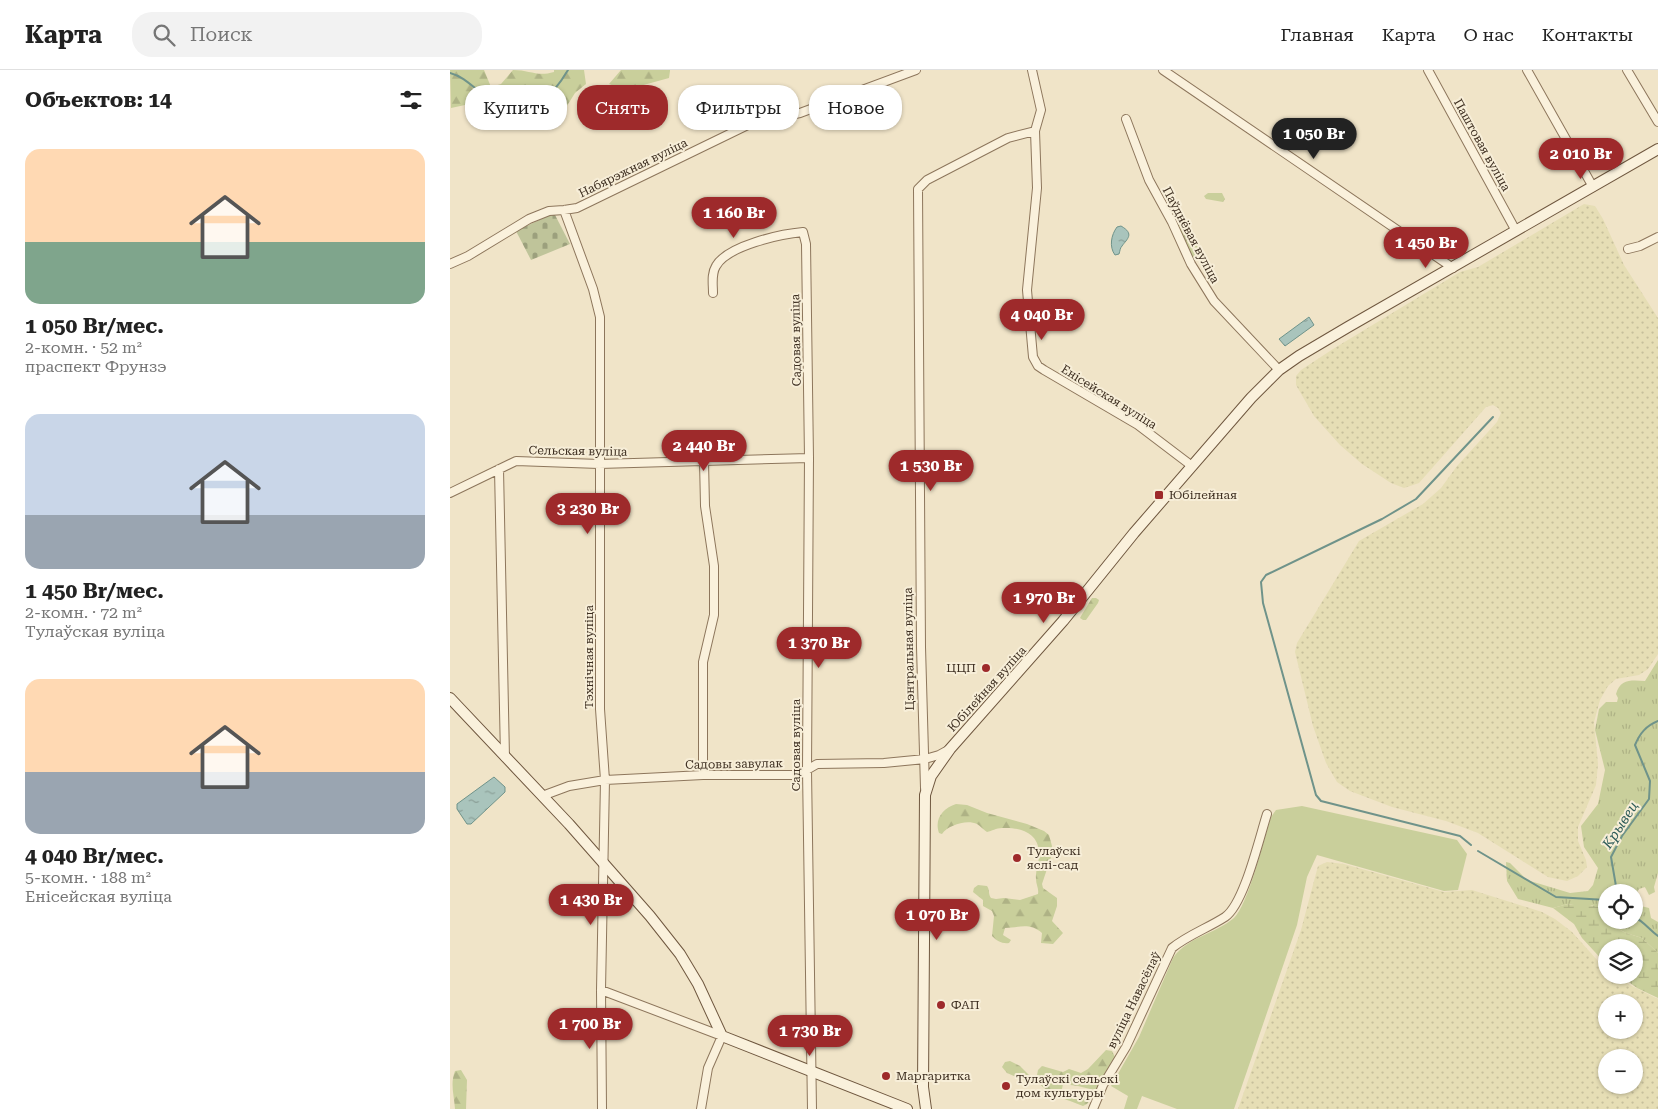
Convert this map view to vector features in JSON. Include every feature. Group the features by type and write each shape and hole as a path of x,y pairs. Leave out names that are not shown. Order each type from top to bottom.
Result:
{"main road":[{"name":"Юбілейная вуліца","path":"925,795 931,776 950,749 1063,621 1134,533 1251,398 1279,370 1348,327 1658,149"},
{"path":"450,698 603,862 650,916 680,954 698,984 722,1036 907,1109"},
{"name":"Цэнтральная вуліца","path":"925,795 923,1087 926,1109"}],"street":[{"name":"Набярэжная вуліца","path":"450,264 468,256 529,218 549,211 577,208 752,123 800,113 916,70"},
{"name":"Енісейская вуліца","path":"1032,70 1041,110 1035,131 1037,188 1027,290 1033,357 1038,366 1138,425 1192,466"},
{"path":"1163,70 1453,268"},
{"name":"Паштовая вуліца","path":"1428,70 1516,231"},
{"path":"1527,70 1593,187"},
{"path":"1627,70 1658,122"},
{"name":"Паўднёвая вуліца","path":"1126,119 1149,180 1172,222 1191,264 1208,292 1214,301 1279,370"},
{"name":"Цэнтральная вуліца","path":"925,795 921,627 918,189 927,180 1008,138 1035,131"},
{"name":"Тэхнічная вуліца","path":"564,210 593,289 600,317 600,709 605,780 601,990 602,1109"},
{"name":"Садовая вуліца","path":"713,294 713,272 717,264 727,255 749,245 803,232 806,244 809,458 807,770 812,1109"},
{"path":"1628,249 1640,246 1658,237"},
{"name":"Сельская вуліца","path":"450,493 516,461 599,464 809,458"},
{"path":"703,774 703,662 714,615 712,542 706,506 704,461"},
{"path":"499,469 505,757"},
{"name":"Садовы завулак","path":"542,796 568,786 605,780 703,774 798,775 817,764 884,763 925,759 950,749"},
{"name":"вуліца Навасёлаў","path":"1093,1109 1107,1076 1126,1047 1172,948 1185,938 1226,916 1237,905 1267,814"},
{"path":"601,990 722,1036 708,1068 702,1109"}],"shaded area":[{"path":"1584,204 1595,206 1624,265 1658,318 1658,654 1648,669 1639,675 1616,679 1608,686 1600,700 1594,722 1598,764 1596,785 1578,827 1578,841 1587,867 1578,876 1567,881 1548,877 1478,833 1446,821 1392,807 1350,791 1337,782 1326,763 1313,726 1295,652 1297,643 1359,541 1423,504 1441,488 1457,466 1497,422 1501,413 1493,405 1486,407 1419,483 1404,488 1391,483 1362,464 1340,445 1314,416 1296,385 1296,376 1301,370 1333,349 1460,272 1478,267"},
{"path":"1327,862 1344,864 1444,892 1472,890 1542,912 1572,932 1598,961 1598,984 1629,984 1658,999 1658,1109 1238,1109 1301,930 1318,866"}],"green space":[{"path":"450,70 484,70 490,85 465,85 465,105 451,108"},
{"path":"513,70 543,74 554,72 554,70 584,70 586,84 577,85 577,91 567,106 567,85 498,85 501,84"},
{"path":"621,70 670,70 669,78 644,85 609,84"},
{"path":"1208,193 1222,193 1225,199 1223,202 1206,199 1204,196"},
{"path":"554,213 570,244 531,260 516,231"},
{"path":"1180,217 1189,221 1191,236 1201,252 1195,258 1189,256 1180,237 1178,222"},
{"path":"1092,598 1099,600 1098,603 1086,620 1083,620 1080,618"},
{"path":"1658,660 1658,873 1654,887 1655,892 1649,895 1645,887 1643,888 1643,884 1598,884 1598,908 1592,905 1568,904 1553,908 1518,899 1507,881 1506,862 1510,863 1527,880 1570,893 1588,891 1593,885 1598,868 1584,847 1581,826 1598,804 1605,770 1595,730 1599,709 1606,702 1617,702 1616,694 1620,686 1631,681 1645,681"},
{"path":"956,804 967,805 987,813 1027,824 1049,835 1052,846 1051,857 1042,884 1043,888 1057,898 1057,906 1052,921 1063,933 1053,944 1041,943 1042,933 1024,926 1005,928 1003,935 1011,940 1009,943 1000,942 992,936 994,916 992,911 983,906 983,900 973,892 974,888 978,885 987,886 991,898 996,899 1020,900 1038,894 1036,876 1039,855 1038,845 1031,835 1021,830 1000,828 987,832 977,824 968,822 949,828 942,834 939,833 938,823 941,815 947,808"},
{"path":"1302,806 1457,840 1467,854 1458,890 1444,891 1317,855 1307,877 1297,925 1234,1109 1177,1109 1142,1096 1137,1109 1124,1109 1128,1096 1111,1086 1139,1037 1173,958 1193,940 1234,918 1245,900 1271,817 1276,810"},
{"path":"1568,904 1595,906 1598,908 1598,929 1618,929 1642,938 1658,953 1658,998 1631,984 1643,984 1643,939 1598,939 1598,955 1582,938 1574,924 1553,908"},
{"path":"1643,906 1649,908 1651,918 1658,922 1658,953 1642,938 1618,929 1643,929"},
{"path":"1106,1050 1112,1051 1115,1057 1100,1086 1094,1090 1063,1084 1062,1089 1067,1092 1090,1100 1083,1106 1052,1093 1036,1080 1038,1070 1042,1066 1063,1072 1069,1069 1081,1073 1088,1069"},
{"path":"1010,1061 1020,1066 1030,1076 1031,1080 1028,1082 1007,1073 1002,1067 1005,1062"},
{"path":"461,1070 467,1080 466,1109 455,1109 453,1080 455,1071"}],"water":[{"path":"1121,226 1128,232 1129,236 1119,254 1115,255 1111,245 1112,237 1117,227"},
{"path":"1309,317 1314,325 1285,346 1279,339"},
{"path":"494,777 505,787 505,792 471,824 467,824 457,809 457,804"}],"waterway":[{"path":"450,73 462,78 491,99 515,105 525,105 534,104 549,95 568,70"},
{"path":"1471,845 1460,836 1321,801 1316,795 1263,603 1261,582 1266,575 1382,519 1416,499 1493,417"},
{"name":"Крывец","path":"1616,884 1611,857 1622,836 1649,799 1650,781 1635,745 1644,730 1658,721"},
{"path":"1478,851 1556,897 1598,900"},
{"name":"Крывец","path":"1643,923 1658,936"}],"place":[{"name":"Юбілейная","path":"1159,495"},
{"name":"ЦЦП","path":"986,668"},
{"name":"Тулаўскі яслі-сад","path":"1017,858"},
{"name":"ФАП","path":"941,1005"},
{"name":"Маргаритка","path":"886,1076"},
{"name":"Тулаўскі сельскі дом культуры","path":"1006,1086"}]}
